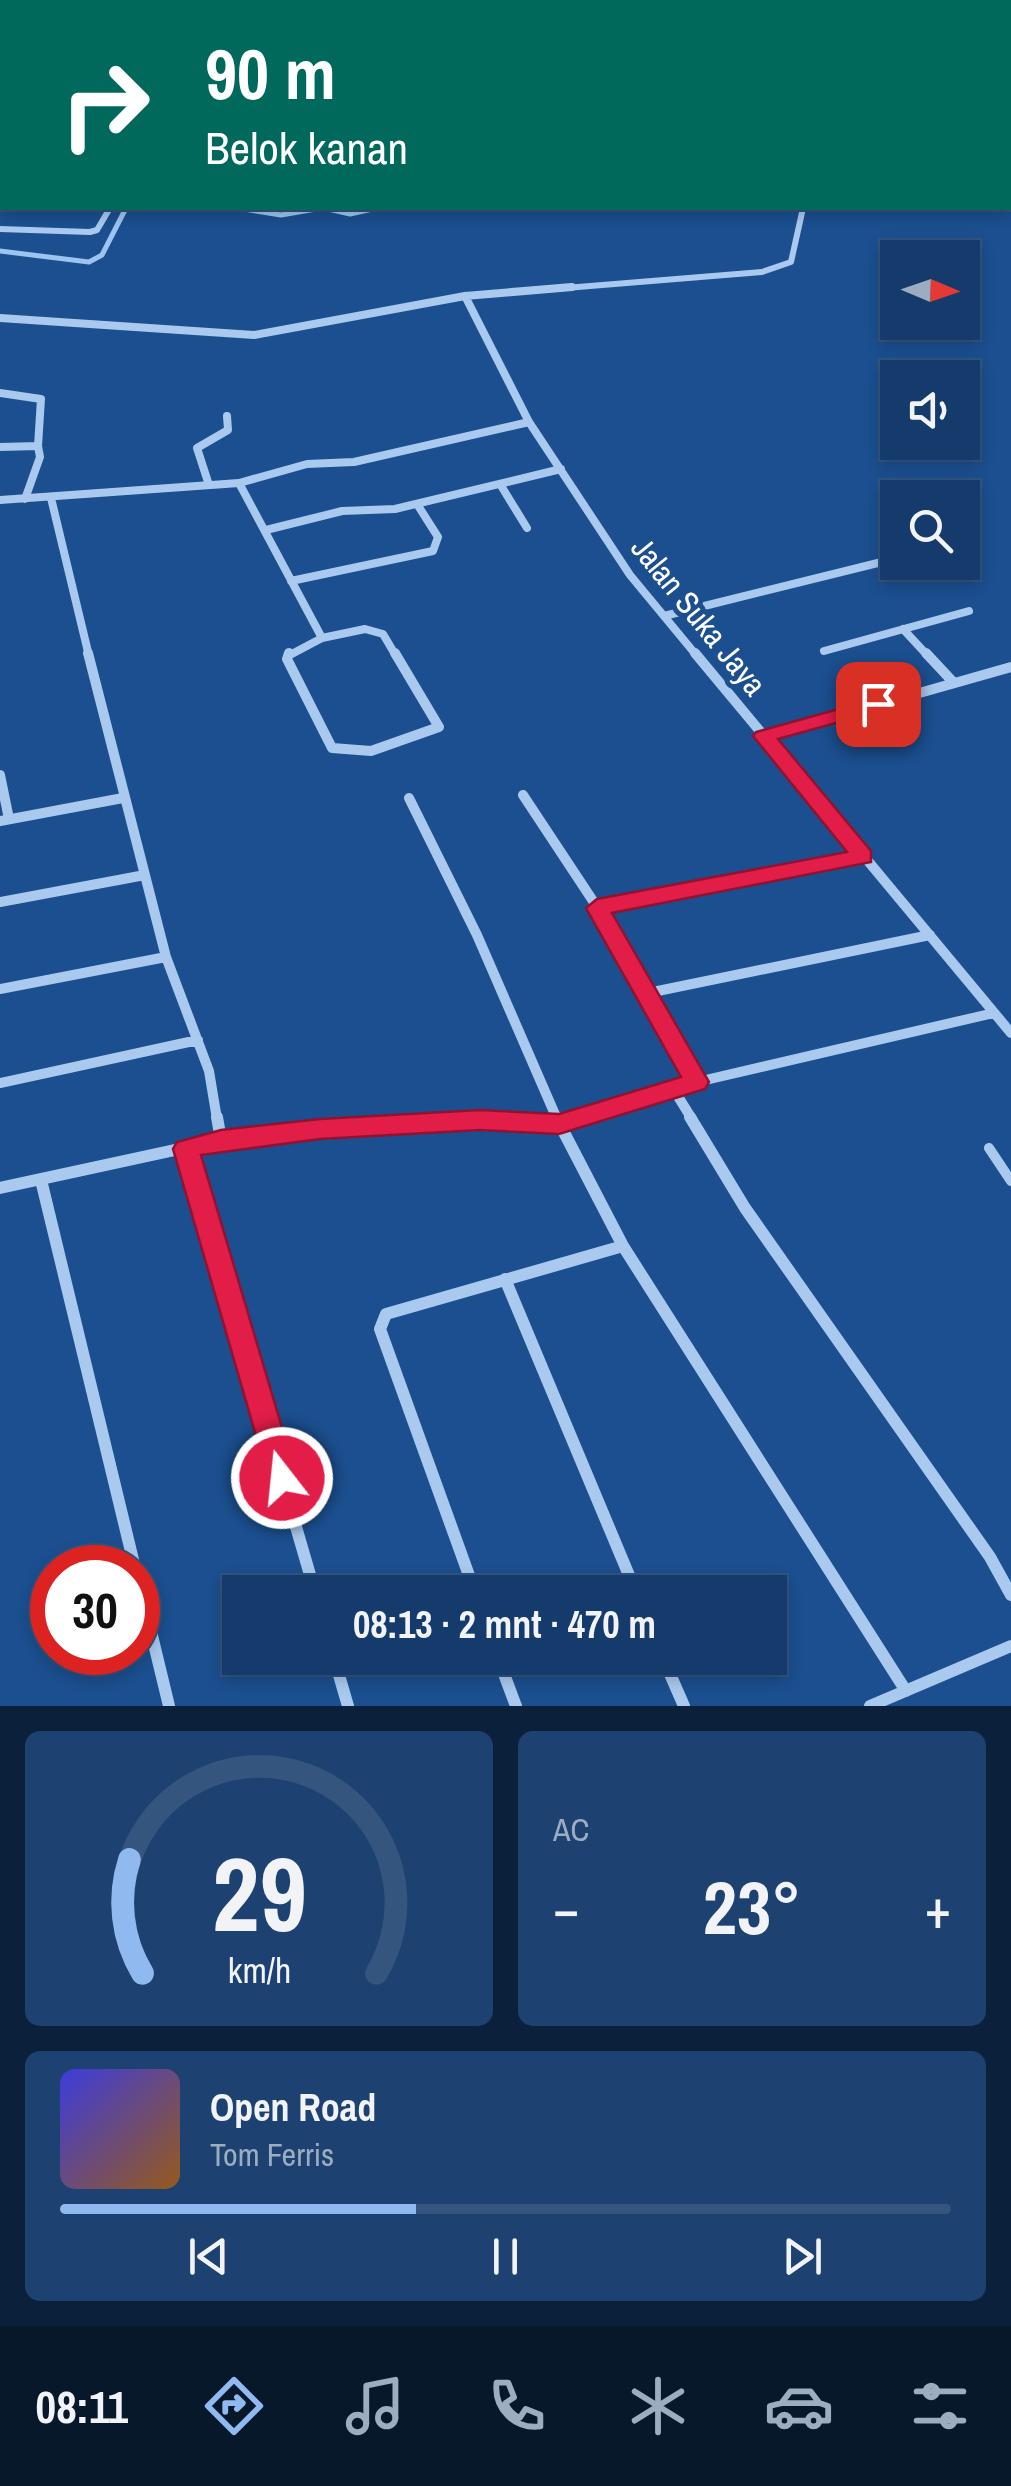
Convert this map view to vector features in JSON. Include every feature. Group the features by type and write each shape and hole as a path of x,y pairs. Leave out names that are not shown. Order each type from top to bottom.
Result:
{"street":[{"path":"0,229 90,232 97,230 109,210"},
{"path":"0,318 254,335 465,296 782,268 792,262 803,210"},
{"name":"Jalan Suka Jaya","path":"465,296 529,422 630,574 1011,1032"},
{"path":"0,393 41,399 40,457 25,499"},
{"path":"208,482 197,448 228,430 228,416"},
{"path":"0,500 208,482 239,483 307,464 354,462 529,422"},
{"path":"0,447 38,446"},
{"path":"266,530 342,510 378,512 560,470"},
{"path":"239,483 322,638"},
{"path":"500,484 527,528"},
{"path":"51,498 123,798 166,957 198,1040 221,1140"},
{"path":"292,581 433,551 438,537 417,504"},
{"path":"664,616 880,562"},
{"path":"824,651 970,611"},
{"path":"366,628 383,634 439,727 360,753 343,754 332,748 287,660 289,652 322,638 366,628"},
{"path":"902,629 954,683"},
{"path":"764,736 1011,667"},
{"path":"0,775 4,820 123,798"},
{"path":"523,795 597,908 696,1082"},
{"path":"409,798 477,935 559,1124 623,1246 906,1691"},
{"path":"597,908 863,856"},
{"path":"0,902 146,875"},
{"path":"648,993 930,935"},
{"path":"0,990 166,957"},
{"path":"0,1188 221,1140 480,1120 559,1124 696,1082 994,1013"},
{"path":"0,1083 198,1040"},
{"path":"674,1090 745,1208 990,1557 1011,1596"},
{"path":"186,1149 310,1575"},
{"path":"41,1180 129,1545"},
{"path":"469,1575 380,1328 386,1314 623,1246"},
{"path":"505,1279 629,1575"},
{"path":"870,1706 1011,1646"},
{"path":"160,1672 168,1706"},
{"path":"339,1675 348,1706"},
{"path":"504,1675 516,1706"},
{"path":"670,1675 684,1706"}],"lane":[{"path":"990,1148 1011,1180"}],"waterway":[{"path":"0,251 89,262 102,255 125,210"},
{"path":"250,210 281,215 310,210"},
{"path":"333,210 350,214 368,210"}],"route":[{"path":"282,1478 186,1149 221,1140 320,1129 480,1120 559,1124 696,1082 597,908 863,856 764,736 878,704"}]}
